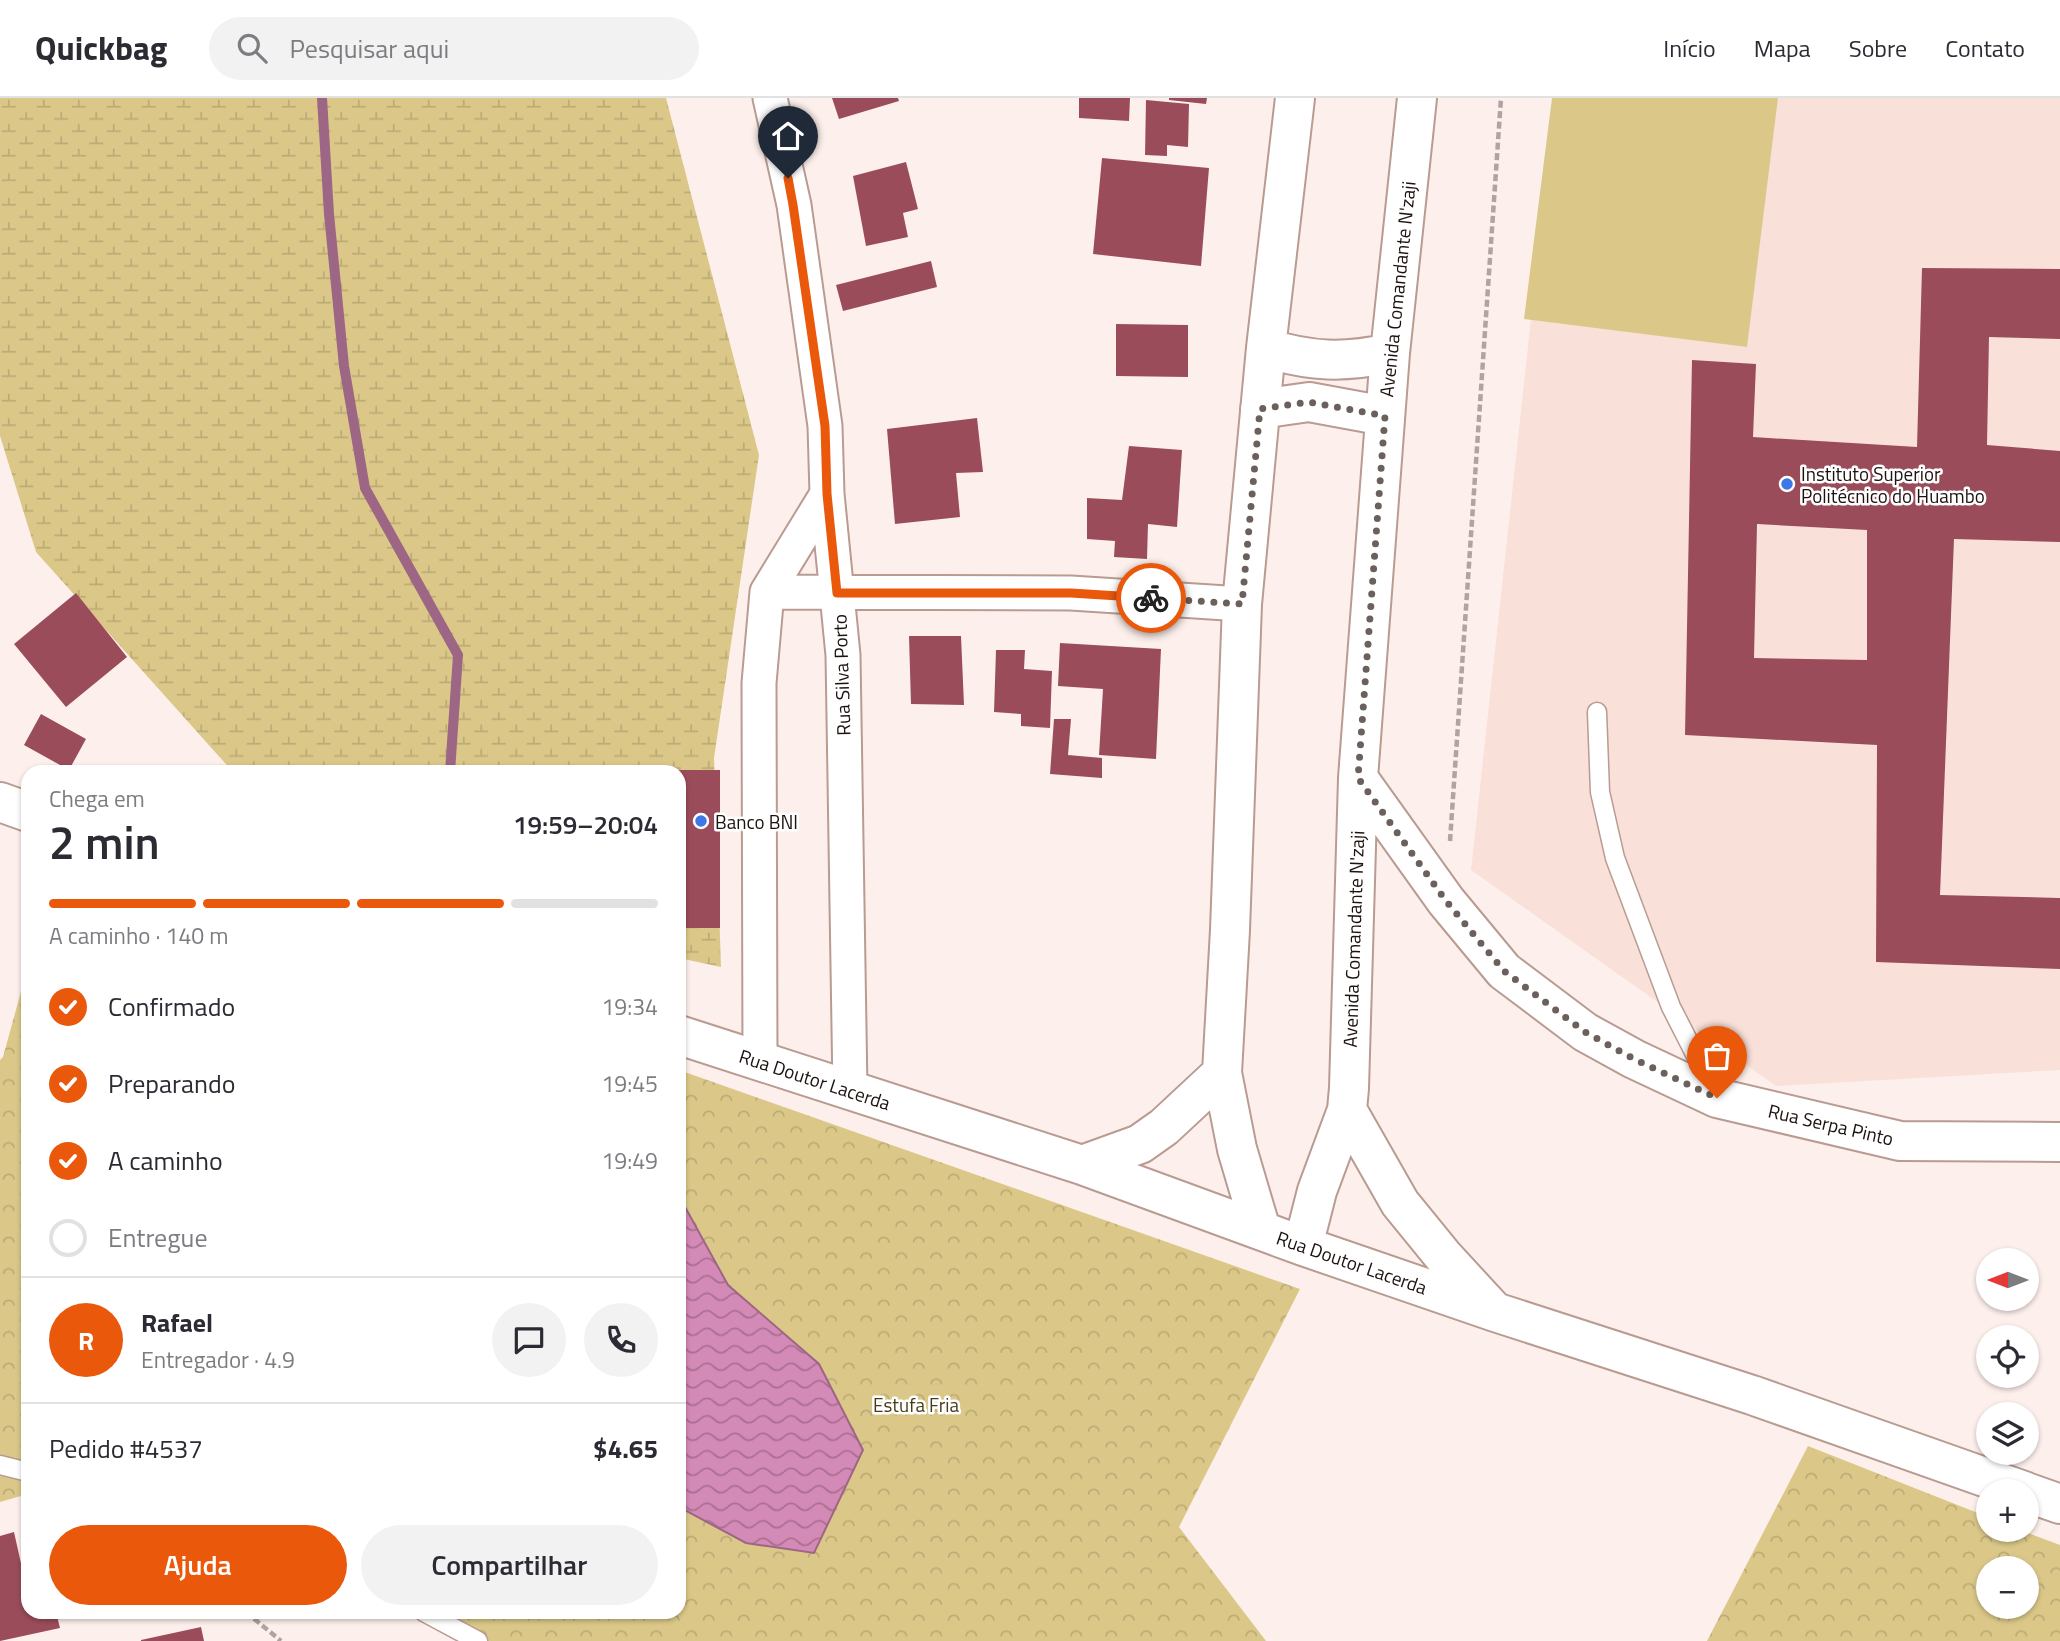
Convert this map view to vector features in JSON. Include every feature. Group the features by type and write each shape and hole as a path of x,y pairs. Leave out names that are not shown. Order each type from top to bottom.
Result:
{"street":[{"name":"Rua Silva Porto","path":"770,98 796,218 825,426 827,494 843,655 850,1090"},
{"path":"1261,1230 1237,1149 1222,1073 1242,604 1266,348 1295,98"},
{"name":"Avenida Comandante N'zaji","path":"1347,1110 1358,778 1390,353 1417,98"},
{"path":"1266,348 1297,358 1328,361 1390,353"},
{"path":"1260,409 1309,402 1385,416"},
{"path":"760,1061 759,683 767,592 827,494"},
{"path":"767,592 1071,593 1242,604"},
{"name":"Rua Serpa Pinto","path":"1358,778 1446,901 1504,971 1585,1032 1634,1059 1717,1098 1900,1141 2060,1142"},
{"path":"0,802 21,810"},
{"name":"Rua Doutor Lacerda","path":"686,1037 1082,1165 1303,1246 1495,1312 1752,1395 1988,1479"},
{"path":"1082,1165 1140,1144 1164,1127 1222,1073"},
{"path":"1303,1246 1317,1191 1347,1110"},
{"path":"1347,1110 1400,1203 1444,1257 1495,1312"},
{"name":"Rua Doutor Lacerda","path":"2039,1497 2060,1504"}],"lane":[{"path":"1597,712 1600,792 1615,858 1671,1007 1717,1098"},
{"path":"0,1465 21,1470"},
{"path":"437,1619 478,1641"}],"path":[{"path":"1450,845 1501,98"},
{"path":"254,1619 281,1641"}],"shaded area":[{"name":"Instituto Superior Politécnico do Huambo","path":"1555,98 2060,98 2060,1070 1776,1086 1471,870"}],"green space":[{"path":"0,98 666,98 759,455 714,758 721,967 686,960 686,765 227,765 36,552 0,436"},
{"path":"1552,98 1778,98 1747,347 1524,319"},
{"path":"21,991 21,1496 0,1502 0,1060"},
{"name":"Estufa Fria","path":"686,1072 1300,1289 1179,1527 1266,1641 478,1641 437,1619 686,1619"},
{"path":"1808,1446 1976,1512 1976,1542 2039,1542 2039,1537 2060,1545 2060,1641 1707,1641"}],"water":[{"path":"686,1209 728,1285 819,1364 863,1450 814,1553 746,1543 686,1511"}],"building":[{"path":"832,98 898,98 899,101 839,119"},
{"path":"1079,98 1130,98 1129,121 1079,118"},
{"path":"1169,98 1207,98 1206,104"},
{"path":"1146,100 1189,104 1188,147 1167,145 1167,156 1145,155"},
{"path":"1102,158 1209,168 1201,266 1093,254"},
{"path":"906,162 918,209 903,213 908,237 866,246 853,176"},
{"path":"931,261 937,287 843,311 836,285"},
{"path":"1922,268 2060,269 2060,339 1989,337 1987,445 2060,451 2060,542 1954,539 1940,895 2060,898 2060,969 1876,962 1877,745 1685,735 1692,360 1756,364 1753,437 1917,447","holes":["1757,524 1867,530 1867,660 1754,658"]},
{"path":"1116,324 1188,325 1188,377 1116,376"},
{"path":"977,418 983,472 956,473 960,517 895,524 887,429"},
{"path":"1129,446 1182,450 1177,527 1148,524 1147,559 1114,557 1115,541 1087,539 1087,498 1122,500"},
{"path":"76,593 127,657 66,707 14,644"},
{"path":"909,636 961,636 964,705 911,704"},
{"path":"1060,643 1161,649 1156,759 1099,755 1103,689 1058,686"},
{"path":"996,650 1025,650 1024,669 1052,671 1050,728 1021,726 1021,714 994,712"},
{"path":"41,714 86,739 72,765 60,765 24,745"},
{"path":"1054,719 1071,719 1068,755 1102,758 1102,778 1050,774"},
{"path":"686,770 720,770 720,928 686,928"},
{"path":"14,1532 21,1564 21,1619 58,1619 60,1628 0,1641 0,1536"},
{"path":"201,1627 204,1641 141,1641 141,1640"}],"waterway":[{"path":"322,98 329,214 344,366 365,488 458,655 450,765"}],"way so far":[{"path":"1151,598 1242,604 1260,409 1309,402 1385,416 1358,778 1446,901 1504,971 1585,1032 1634,1059 1717,1098"}],"place":[{"name":"Instituto Superior Politécnico do Huambo","path":"1787,484"},
{"name":"Banco BNI","path":"701,821"}],"route":[{"path":"788,178 825,426 827,494 837,593 1071,593 1151,598"}]}
